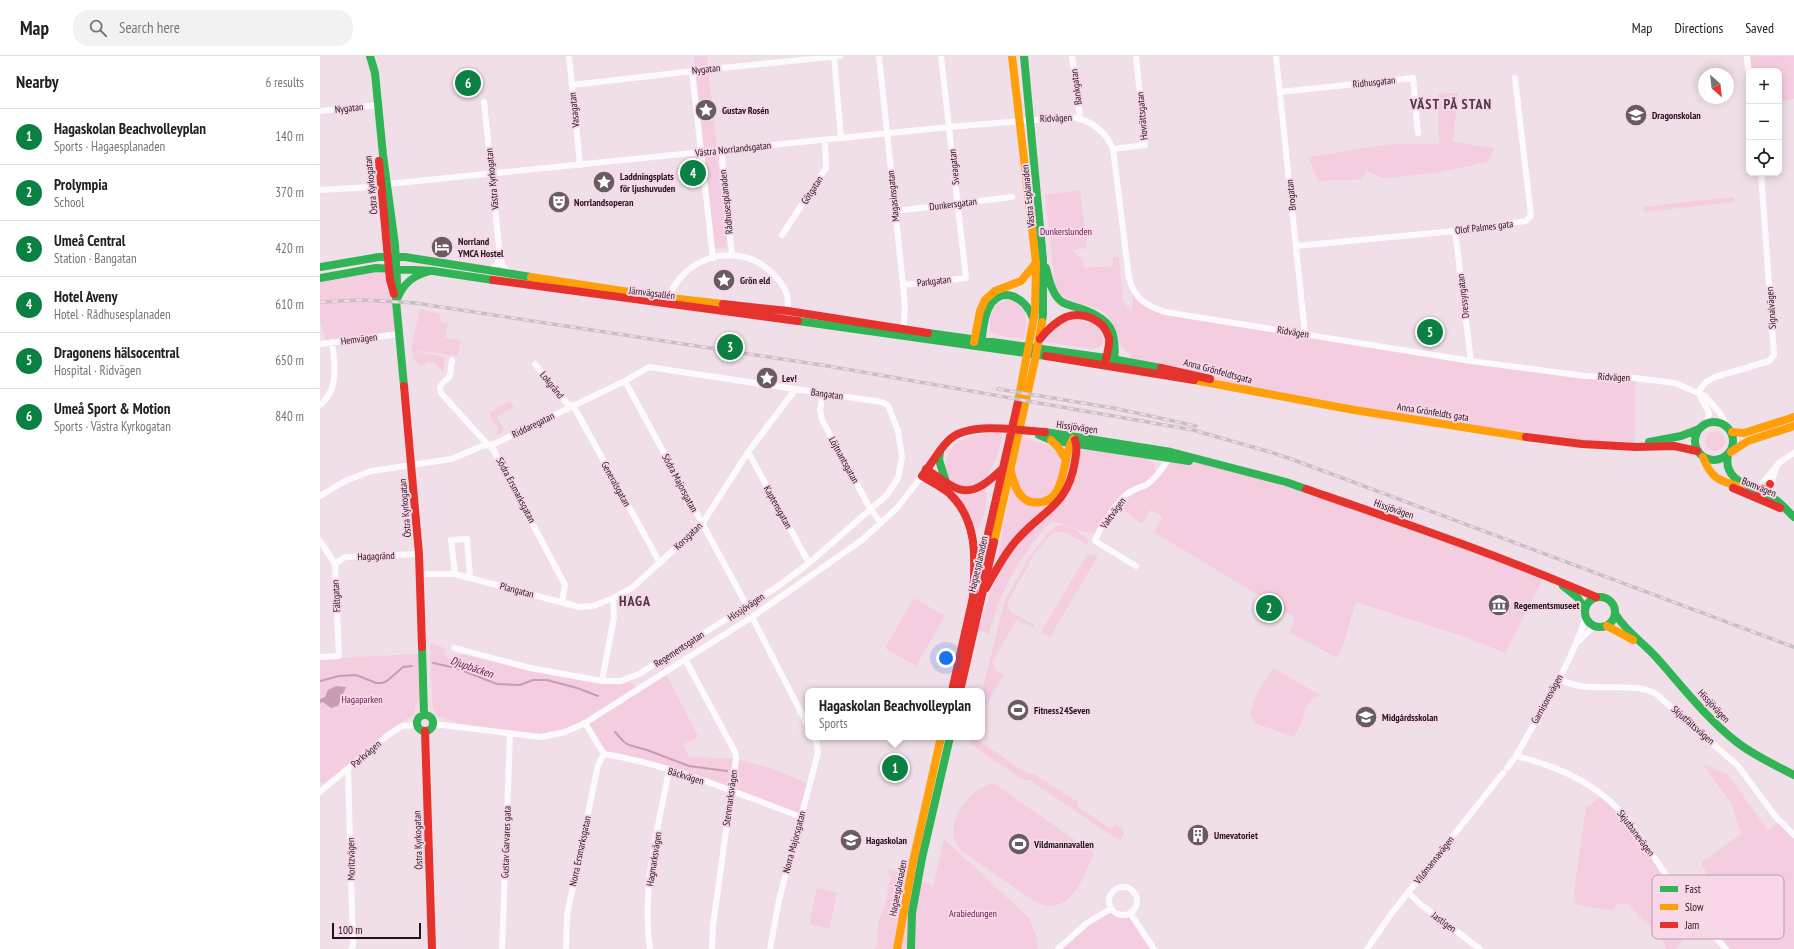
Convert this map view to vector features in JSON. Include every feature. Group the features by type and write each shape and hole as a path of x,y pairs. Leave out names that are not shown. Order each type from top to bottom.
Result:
{"main road":[{"name":"Östra Kyrkogatan","path":"370,56 372,67 370,74 388,184 392,257 390,280 396,301 412,465 420,574 424,714"},
{"name":"Västra Esplanaden","path":"1012,56 1019,120 1040,261 1034,320 1038,335"},
{"name":"Västra Esplanaden","path":"1024,56 1044,300 1038,335"},
{"name":"Östra Kyrkogatan","path":"376,105 381,190 392,257"},
{"name":"Järnvägsallén","path":"322,265 392,257 492,270 670,302"},
{"path":"978,343 980,311 984,300 995,291 1021,281 1040,261 1058,299 1062,302 1096,313 1110,325 1116,343 1115,363"},
{"name":"Järnvägsallén","path":"320,278 376,268 433,271 670,302 787,315 903,334 978,343"},
{"path":"396,301 402,286 418,274 433,271"},
{"path":"978,343 989,307 1000,296 1009,295 1020,299 1028,306 1034,320"},
{"path":"1038,335 1054,323 1066,317 1075,315 1087,316 1097,321 1106,330 1109,341 1105,361"},
{"name":"Hagaesplanaden","path":"953,688 977,598 1038,335"},
{"name":"Anna Grönfeldtsgata","path":"978,343 1183,372 1255,391"},
{"name":"Anna Grönfeldts gata","path":"1255,391 1384,415 1553,441 1609,445"},
{"path":"1609,445 1659,441 1699,429 1707,423 1717,422 1729,429 1744,433 1794,417"},
{"path":"1699,429 1695,439 1697,450 1703,457 1715,461 1729,454 1748,441 1794,426"},
{"name":"Hissjövägen","path":"924,472 954,436 973,429 988,428 1033,433 1170,455 1235,468 1293,485 1431,533 1545,575 1596,597"},
{"path":"1729,429 1734,445 1729,454"},
{"name":"Hissjövägen","path":"1033,433 1051,440 1073,439"},
{"path":"924,472 960,490 972,491 986,485 1007,469 1015,486 1023,497 1032,502 1044,501 1053,495 1059,488 1073,439"},
{"path":"977,598 1018,538 1065,493 1072,476 1073,439"},
{"path":"1051,440 1058,447 1066,460"},
{"path":"1609,445 1636,447 1674,446 1697,450"},
{"path":"940,451 939,460 946,482"},
{"name":"Bomvägen","path":"1729,454 1726,465 1732,477 1763,493 1794,517"},
{"name":"Bomvägen","path":"1703,457 1709,470 1722,482 1736,489 1773,501"},
{"path":"924,472 951,495 966,514 972,532 975,549 977,598"},
{"name":"Bomvägen","path":"1722,482 1729,483 1758,494 1763,493"},
{"name":"Bomvägen","path":"1763,493 1767,483"},
{"name":"Hissjövägen","path":"1545,575 1566,587 1578,598 1585,614"},
{"path":"1596,597 1607,598 1614,604 1616,615 1612,622 1607,626 1594,626 1585,614 1588,603 1596,597"},
{"name":"Hagaesplanaden","path":"961,688 977,598"},
{"name":"Hissjövägen","path":"1616,615 1622,626 1648,648 1713,720 1732,738 1753,753 1794,775"},
{"name":"Hissjövägen","path":"1607,626 1648,648"},
{"path":"424,714 431,717 433,724 432,728 425,731 419,729 416,724 418,717 424,714"},
{"name":"Östra Kyrkogatan","path":"425,731 432,949"},
{"name":"Hagaesplanaden","path":"897,949 912,865 940,740"},
{"name":"Hagaesplanaden","path":"911,949 912,913 949,740"},
{"name":"Hissjövägen","path":"1776,766 1794,768"}],"street":[{"name":"Vasagatan","path":"568,56 580,164"},
{"name":"Nygatan","path":"572,85 836,56"},
{"path":"836,56 841,138"},
{"name":"Magasinsgatan","path":"879,56 903,285 903,334"},
{"name":"Sveagatan","path":"941,56 966,278"},
{"name":"Bankgatan","path":"1072,56 1080,118"},
{"name":"Hovrättsgatan","path":"1113,149 1145,145 1136,56"},
{"name":"Brogatan","path":"1276,56 1305,334"},
{"path":"1747,56 1748,68"},
{"name":"Rådhusesplanaden","path":"692,71 713,258"},
{"name":"Ridhusgatan","path":"1280,92 1413,78 1418,133"},
{"name":"Olof Palmes gata","path":"1296,246 1455,230 1526,221 1529,219 1530,208 1515,78"},
{"name":"Västra Kyrkogatan","path":"484,102 500,256 503,266 509,273"},
{"name":"Nygatan","path":"320,111 376,105"},
{"name":"Ridvägen","path":"1030,119 1063,116 1080,118 1098,128 1109,141 1113,149 1113,170 1129,278 1133,291 1141,301 1152,308 1165,312 1471,361 1585,376 1660,380 1675,383 1705,396 1712,403 1729,429"},
{"name":"Västra Norrlandsgatan","path":"388,184 721,149 1030,119"},
{"name":"Götgatan","path":"782,235 826,168 826,140"},
{"name":"Rådhusesplanaden","path":"721,149 732,255"},
{"name":"Signalvägen","path":"1698,392 1706,382 1715,376 1769,361 1774,355 1761,176"},
{"path":"320,190 372,187 381,190"},
{"name":"Dunkersgatan","path":"895,211 1012,197"},
{"name":"Dressyrgatan","path":"1455,230 1471,361"},
{"path":"670,302 674,287 684,273 701,262 713,258 732,255 756,261 774,275 785,290 788,306 787,315"},
{"path":"492,270 500,256"},
{"name":"Parkgatan","path":"903,285 966,278"},
{"name":"Hemvägen","path":"320,344 399,334"},
{"path":"320,405 326,401 334,384 332,342"},
{"name":"Södra Ersmarksgatan","path":"452,360 450,376 441,384 440,391 493,449 564,584 562,602"},
{"name":"Lokgränd","path":"535,364 572,406"},
{"name":"Riddaregatan","path":"320,496 360,474 452,459 494,444 625,381 649,367"},
{"name":"Bangatan","path":"649,367 881,402 888,405 892,412 900,438 902,463 894,486 871,510"},
{"name":"Södra Majorsgatan","path":"625,381 747,606"},
{"name":"Korsgatan","path":"613,598 632,588 702,524 748,452 795,390"},
{"path":"1698,392 1710,413 1707,423"},
{"name":"Löjtnantsgatan","path":"823,394 820,410 822,420 871,510 881,523"},
{"name":"Generalsgatan","path":"572,406 660,563"},
{"name":"Kaptensgatan","path":"748,452 809,563"},
{"path":"1752,487 1767,483 1780,462 1794,453"},
{"name":"Vaktvägen","path":"1136,566 1095,540 1117,505 1127,494 1148,484 1170,455"},
{"name":"Hissjövägen","path":"433,724 541,737 565,732 585,723 752,617 862,540 897,508 924,472"},
{"path":"1767,483 1773,501"},
{"name":"Regementsgatan","path":"454,648 530,668 602,681 621,681 639,674 777,587 809,563 871,510"},
{"path":"455,574 451,540 467,539 470,578"},
{"path":"320,541 335,564"},
{"name":"Hagagränd","path":"335,564 345,557 419,554"},
{"name":"Fältgatan","path":"320,657 339,656 335,564"},
{"name":"Plangatan","path":"420,574 455,574 579,607 593,606 613,598"},
{"path":"602,681 614,617 613,598"},
{"name":"Garnisonsvägen","path":"1516,756 1578,642 1585,614"},
{"path":"752,617 805,720"},
{"name":"Garnisonsvägen","path":"1578,642 1594,626"},
{"name":"Stenmarksvägen","path":"685,659 735,752 736,759 712,925 712,949"},
{"name":"Skjutfältsvägen","path":"1559,679 1568,684 1582,687 1638,688 1655,693 1738,766 1776,817 1794,835"},
{"path":"585,723 604,754"},
{"name":"Parkvägen","path":"321,790 348,770 388,735 402,726 416,724"},
{"name":"Gustav Garvares gata","path":"502,949 510,734"},
{"name":"Norra Majorsgatan","path":"770,949 780,900 818,753 815,740"},
{"name":"Bäckvägen","path":"604,754 669,770 732,791 801,817"},
{"name":"Norra Ersmarksgatan","path":"566,949 567,915 598,766 604,754"},
{"name":"Vildmannavägen","path":"1367,949 1391,914 1516,756"},
{"name":"Skjutbanevägen","path":"1516,756 1536,761 1579,778 1618,808 1666,875"},
{"name":"Moritzvägen","path":"348,770 353,944 351,949"},
{"name":"Hagmarksvägen","path":"650,949 648,911 649,881 669,770"},
{"path":"1128,888 1133,891 1137,901 1136,907 1130,913 1121,915 1115,913 1111,909 1109,898 1111,893 1116,889 1128,888"},
{"name":"Jastigen","path":"1409,893 1420,904 1480,949"},
{"path":"1058,949 1086,924 1111,909"},
{"path":"1130,913 1154,949"},
{"name":"Skjutbanevägen","path":"1718,939 1726,949"}],"green space":[{"path":"694,56 707,56 727,247 714,249"},
{"path":"1747,56 1794,56 1794,99 1782,101 1782,68 1749,68"},
{"path":"1458,93 1453,142 1495,148 1487,162 1436,173 1382,178 1367,171 1361,179 1318,181 1308,157 1393,144 1439,144 1438,94"},
{"name":"Dunkerslunden","path":"1080,191 1087,248 1072,250 1083,260 1084,268 1113,266 1113,257 1119,257 1123,299 1125,304 1132,311 1133,291 1137,297 1165,312 1585,376 1635,378 1635,443 1609,445 1354,410 1129,362 1130,354 1121,345 1114,327 1107,316 1102,311 1095,308 1064,298 1059,293 1055,285 1045,194"},
{"path":"1733,197 1734,202 1644,212 1644,207"},
{"path":"388,268 399,334 326,342 320,320 320,278"},
{"path":"1010,300 1021,306 1026,315 1024,339 997,335 990,329 991,317 995,307 1001,302"},
{"path":"420,309 440,314 441,322 448,323 445,338 461,341 458,356 418,351 445,357 443,373 433,361 430,363 428,361 422,367 413,359 412,345"},
{"path":"1075,319 1092,323 1100,330 1103,339 1102,346 1092,349 1046,342 1050,333 1057,327"},
{"path":"510,401 514,407 497,417 504,430 497,435 498,427 491,420 490,412"},
{"path":"1715,431 1722,434 1725,441 1722,448 1715,451 1708,448 1705,441 1708,434"},
{"path":"990,433 1003,433 996,458 991,470 983,482 970,486 959,485 951,480 947,472 946,462 949,452 957,443 969,437"},
{"path":"1021,438 1049,445 1140,455 1154,463 1156,474 1169,458 1235,469 1545,575 1505,653 1465,637 1356,602 1344,642 1337,658 1289,632 1294,623 1292,622 1295,617 1154,532 1163,517 1151,510 1142,524 1117,505 1098,534 1051,522 1030,547 1012,574 999,603 989,634 978,630 1000,570 998,555"},
{"path":"985,489 985,510 981,522 976,529 967,510 956,495 958,493 975,494"},
{"path":"1064,525 1075,529 1089,540 1086,544 1062,531 1052,534 1034,554 1007,604 1011,612 1034,625 1033,628 1017,619 992,662 997,671 1004,675 985,707 985,688 983,688 1005,600 1029,557 1050,531 1056,526"},
{"path":"1089,554 1098,556 1050,637 1041,632 1086,556"},
{"path":"914,598 945,616 916,666 885,648"},
{"path":"430,643 445,648 444,654 450,659 463,654 530,668 633,683 636,690 665,672 698,736 683,745 689,757 736,759 769,768 810,784 801,817 697,778 604,754 585,723 553,735 480,730 435,715 432,703"},
{"name":"Hagaparken","path":"419,654 421,699 415,706 414,714 386,733 346,768 323,784 320,782 320,659"},
{"path":"1273,668 1320,695 1311,700 1306,707 1302,722 1294,737 1254,723 1250,714 1257,693"},
{"path":"970,740 978,740 1023,771 1035,775 1078,802 1078,807 1111,829 1115,824 1123,829 1124,835 1120,841 1029,780 1023,780 971,743"},
{"path":"895,757 905,773 895,779 885,763"},
{"path":"1703,764 1727,774 1768,830 1780,821 1794,835 1794,949 1726,949 1718,939 1784,939 1784,875 1707,875 1703,867 1702,862 1741,834 1732,805"},
{"name":"Vildmannavallen","path":"993,783 1094,853 1080,884 1074,893 1058,905 1047,906 1035,902 962,851 955,842 953,832 959,811 974,793"},
{"path":"1603,795 1617,808 1667,875 1652,875 1652,928 1628,903 1616,905 1612,911 1576,904 1574,891 1586,808"},
{"name":"Arabiedungen","path":"944,839 1029,918 1036,935 1038,949 874,949 876,947 880,920 888,895 887,893 891,877 888,873 889,869 933,886"},
{"path":"817,888 837,893 829,929 809,924"},
{"path":"1111,909 1121,915 1130,913 1154,949 1058,949"},
{"path":"1662,939 1684,939 1676,949 1666,949"}],"shaded area":[{"path":"336,686 346,687 338,706 331,708 323,702 320,703 320,699 325,697 328,690"}],"waterway":[{"name":"Djupbäcken","path":"433,663 456,668 497,684 520,685 533,680 547,680 577,688 598,696"},
{"name":"Djupbäcken","path":"320,681 339,676 356,675 376,683 382,683 387,681 403,667 412,666"},
{"name":"Djupbäcken","path":"615,732 624,742 629,745 647,750 689,766 727,771"}],"railway":[{"path":"320,302 364,300 415,303 828,366 1193,430 1294,460 1794,647"},
{"path":"998,389 1113,408 1196,426"}],"traffic: fast":[{"path":"370,56 375,73 383,155 395,245 397,281 396,301 404,386"},
{"path":"1024,56 1043,260 1042,322"},
{"path":"320,267 379,257 405,257 531,277"},
{"path":"320,278 376,268 433,271 493,280"},
{"path":"1046,268 1051,286 1062,302 1092,313 1107,323 1111,329 1115,344 1114,364"},
{"path":"398,297 406,284 417,276 427,272"},
{"path":"981,344 984,320 987,311 994,300 1000,296 1013,296 1025,305 1033,318"},
{"path":"798,321 1046,356"},
{"path":"928,333 1106,358 1161,368"},
{"path":"1710,422 1718,422 1728,427 1732,434 1733,441 1732,448 1728,455 1718,460 1710,460 1700,455 1698,452 1695,445 1695,437 1700,427 1703,425 1710,422"},
{"path":"1649,442 1681,436 1699,429"},
{"path":"1045,432 1171,452 1286,482 1306,489"},
{"path":"1039,435 1051,440 1189,461"},
{"path":"940,451 939,460 946,482"},
{"path":"1728,455 1727,464 1730,472 1735,478 1749,487 1776,500 1794,517"},
{"path":"1563,586 1578,598 1585,610"},
{"path":"1600,597 1611,601 1615,612 1611,623 1600,627 1589,623 1585,612 1589,601 1600,597"},
{"path":"1616,615 1620,621 1656,657 1705,713 1727,734 1751,752 1794,775"},
{"path":"422,647 424,714"},
{"path":"422,715 428,715 433,720 433,723 431,729 428,731 422,731 417,726 417,720 422,715"},
{"path":"911,949 912,913 922,858 949,740"}],"traffic: slow":[{"path":"1012,56 1036,263 1035,312 1018,402"},
{"path":"974,342 980,311 985,300 995,291 1021,281 1035,264"},
{"path":"531,277 662,297 723,304"},
{"path":"994,542 1035,360 1042,322"},
{"path":"1194,380 1354,410 1526,437"},
{"path":"1732,432 1744,433 1794,417"},
{"path":"1731,452 1748,441 1794,426"},
{"path":"1011,472 1017,490 1023,498 1031,502 1043,502 1052,498 1058,490 1069,448 1073,439"},
{"path":"1051,440 1058,447 1066,460"},
{"path":"1703,457 1713,475 1722,481 1741,487"},
{"path":"1607,626 1633,640"},
{"path":"897,949 914,857 940,740"}],"traffic: jam":[{"path":"379,161 390,280 394,294"},
{"path":"493,280 798,321"},
{"path":"723,304 788,311 928,333"},
{"path":"1040,339 1052,326 1066,317 1079,315 1092,318 1102,326 1109,338 1109,347 1105,362"},
{"path":"1046,356 1194,380"},
{"path":"1161,368 1210,379"},
{"path":"404,386 419,554 422,647"},
{"path":"978,578 1018,402"},
{"path":"973,598 973,543 971,529 966,517 950,494 922,476 948,441 957,435 968,431 994,428 1045,432"},
{"path":"1526,437 1582,444 1636,447 1674,446 1697,451"},
{"path":"986,588 999,564 1015,542 1052,507 1066,489 1072,476 1075,461 1077,447 1075,440"},
{"path":"926,469 948,484 965,490 982,486 1003,468"},
{"path":"1759,494 1764,493 1770,484"},
{"path":"1733,488 1780,508"},
{"path":"1306,489 1416,527 1596,597"},
{"path":"961,688 994,542"},
{"path":"953,688 974,593"},
{"path":"425,731 432,949"}],"place":[{"name":"Umeå Sport & Motion","path":"468,83"},
{"name":"Gustav Rosén","path":"706,110"},
{"name":"Dragonskolan","path":"1636,115"},
{"name":"Hotel Aveny","path":"693,173"},
{"name":"Laddningsplats för ljushuvuden","path":"604,182"},
{"name":"Norrlandsoperan","path":"559,202"},
{"name":"Norrland YMCA Hostel","path":"442,247"},
{"name":"Grön eld","path":"724,280"},
{"name":"Dragonens hälsocentral","path":"1430,332"},
{"name":"Umeå Central","path":"730,347"},
{"name":"Lev!","path":"767,378"},
{"name":"Regementsmuseet","path":"1499,605"},
{"name":"Prolympia","path":"1269,608"},
{"name":"Fitness24Seven","path":"1018,710"},
{"name":"Midgårdsskolan","path":"1366,717"},
{"name":"Hagaskolan Beachvolleyplan","path":"895,768"},
{"name":"Umevatoriet","path":"1198,835"},
{"name":"Hagaskolan","path":"851,840"},
{"name":"Vildmannavallen","path":"1019,844"}],"district":[{"name":"VÄST PÅ STAN","path":"1451,104"},
{"name":"HAGA","path":"635,601"}]}
